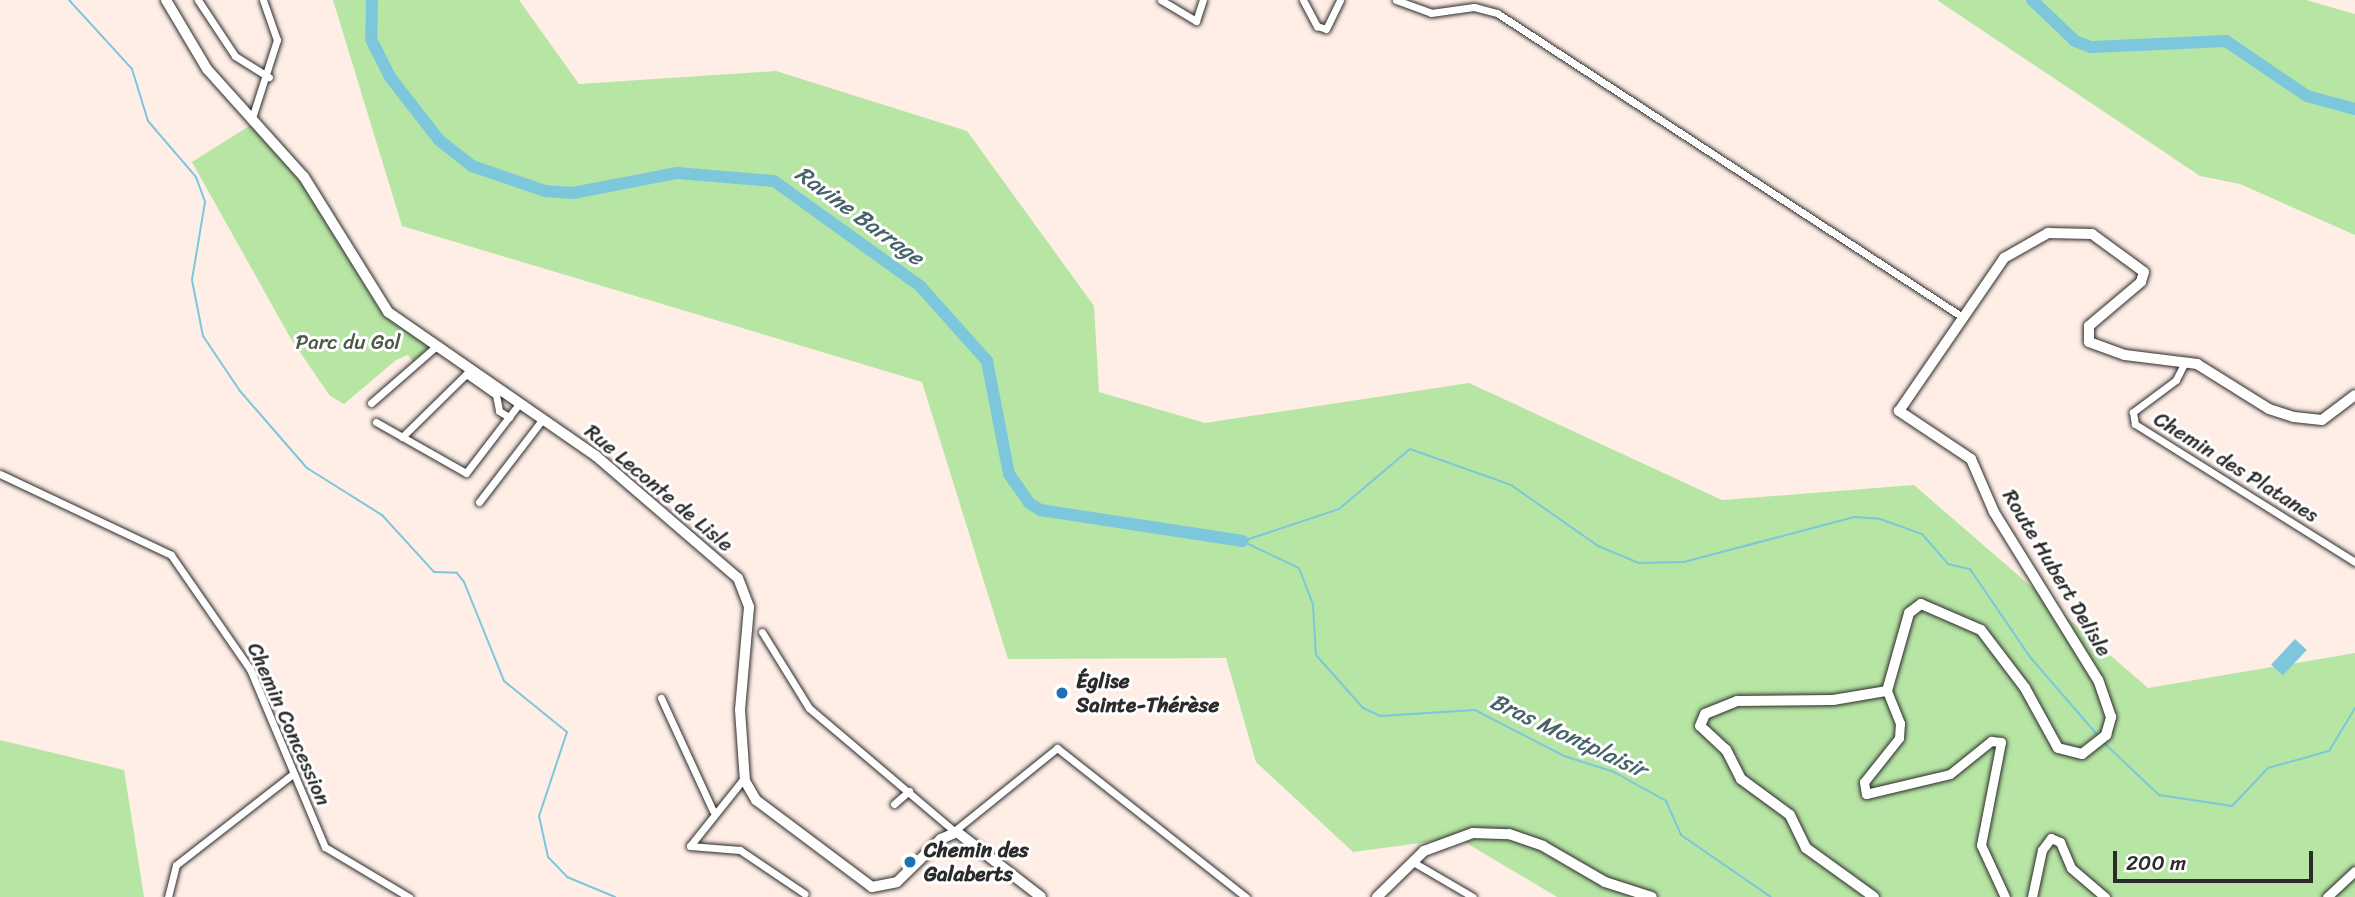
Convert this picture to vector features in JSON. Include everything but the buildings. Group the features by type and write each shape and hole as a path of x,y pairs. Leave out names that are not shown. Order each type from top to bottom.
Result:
{"main road":[{"name":"Rue Leconte de Lisle","path":"166,0 207,69 253,115 303,177 382,306 434,348 597,456 744,586 750,641 740,710 745,777 756,800 872,887 897,882 953,832"},
{"name":"Route Hubert Delisle","path":"1887,691 1909,613 1916,604 1932,606 1961,616 1989,639 2025,688 2050,742 2074,755 2092,748 2106,735 2111,718 2098,680 2027,556 1998,519 1971,459 1900,415 1901,400 1961,316 1994,270 2023,243 2083,231 2135,260 2144,272 2141,282 2089,326 2089,342 2124,355 2185,362 2225,377 2269,410 2301,418 2322,420 2355,395"},
{"path":"1874,897 1806,848 1790,815 1741,779 1726,750 1700,726 1705,714 1737,701 1833,700 1887,691"},
{"path":"953,832 965,835 1041,897"},
{"path":"1377,897 1413,862 1457,837 1509,834 1605,882 1652,897"}],"street":[{"path":"198,0 235,56 269,77"},
{"path":"253,115 269,77 276,30 263,0"},
{"path":"1161,0 1196,22 1203,0"},
{"path":"1303,0 1317,26 1325,29 1340,0"},
{"path":"1396,0 1431,13 1474,8 1497,13 1961,316"},
{"path":"371,403 434,348"},
{"name":"Chemin des Platanes","path":"2185,362 2176,380 2133,412 2135,424 2355,562"},
{"path":"402,437 466,374 496,395 499,411 509,417"},
{"path":"376,422 466,472 519,404"},
{"path":"479,502 542,420"},
{"name":"Chemin Concession","path":"0,474 171,555 250,669 326,847 409,897"},
{"path":"762,632 809,708 927,804 953,832 1057,748 1246,897"},
{"path":"1887,691 1900,723 1899,738 1864,782 1866,794 1950,774 1991,741 2001,742 1981,845 2005,897"},
{"path":"661,698 713,811"},
{"path":"168,897 176,865 293,774"},
{"path":"745,777 713,811 690,846 740,850 805,894"},
{"path":"894,804 909,791"},
{"path":"2032,897 2042,850 2051,838 2060,842 2071,868 2105,897"},
{"path":"1413,862 1474,897"},
{"path":"2327,897 2355,871"}],"green space":[{"path":"333,0 519,0 579,84 776,71 967,131 1094,306 1099,392 1205,423 1469,383 1722,500 1914,485 2148,688 2355,653 2355,897 1557,897 1458,838 1353,852 1256,762 1226,658 1008,659 922,382 402,226"},
{"path":"1937,0 2306,0 2355,14 2355,235 2240,184 2200,176"},
{"name":"Parc du Gol","path":"254,123 309,193 376,304 429,347 413,362 408,355 396,360 344,404 330,396 291,339 192,162"},
{"path":"0,740 124,770 144,897 0,897"}],"water":[{"path":"2295,639 2307,650 2283,676 2271,665"}],"waterway":[{"path":"69,0 132,69 148,121 196,177 205,202 192,280 203,336 240,391 307,468 382,515 434,572 457,573 464,582 504,681 567,732 539,816 548,857 567,877 615,897"},
{"name":"Ravine Barrage","path":"372,0 371,39 390,77 439,140 472,166 545,191 573,193 677,173 774,181 920,286 987,361 1009,474 1029,503 1040,510 1243,541"},
{"path":"2032,0 2075,41 2091,47 2226,41 2307,96 2355,109"},
{"path":"1243,541 1339,509 1410,449 1511,485 1598,546 1639,563 1684,562 1854,517 1880,519 1922,534 1948,564 1970,569 2030,657 2099,737"},
{"name":"Bras Montplaisir","path":"1244,542 1299,568 1313,605 1316,655 1363,708 1380,716 1475,710 1564,756 1614,772 1666,801 1681,835 1771,897"},
{"path":"2102,741 2159,795 2232,806 2268,768 2329,751 2355,708"}],"place":[{"name":"Église Sainte-Thérèse","path":"1062,693"},
{"name":"Chemin des Galaberts","path":"910,862"}]}
